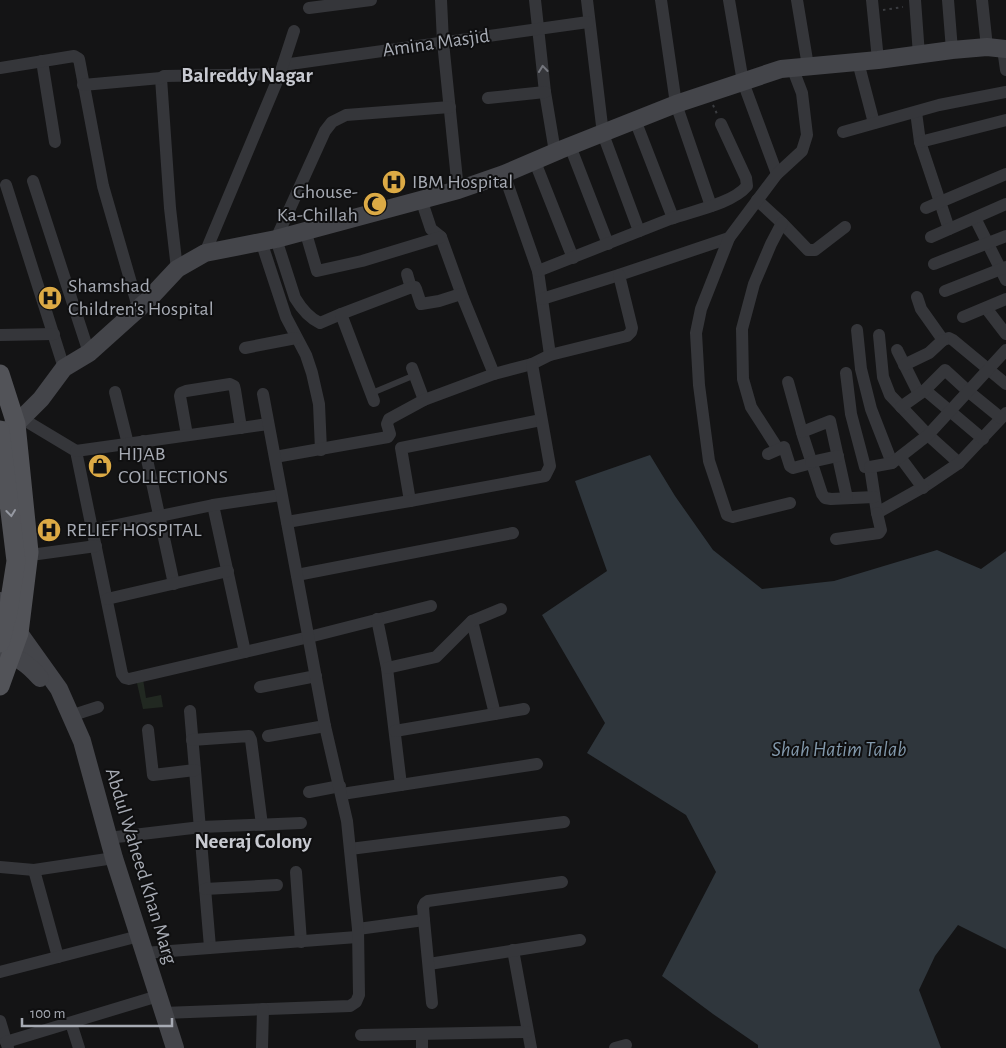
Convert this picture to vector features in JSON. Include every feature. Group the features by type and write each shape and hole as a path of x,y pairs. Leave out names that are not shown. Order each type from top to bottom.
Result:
{"main road":[{"path":"0,374 30,552 19,633 4,650"},
{"path":"0,686 16,561 9,427"}],"street":[{"path":"309,8 371,0"},
{"path":"441,0 443,42 458,190"},
{"path":"534,0 545,92 563,149 608,244"},
{"path":"587,0 588,22 603,134 639,231"},
{"path":"662,0 676,104 711,206"},
{"path":"729,0 742,82 777,174"},
{"path":"790,503 729,517 725,512 709,461 699,384 696,333 701,310 729,238 777,174 802,151 807,135 800,66 797,0"},
{"path":"948,0 952,50"},
{"path":"982,0 1006,70"},
{"path":"915,3 919,55"},
{"path":"873,5 878,60"},
{"name":"Amina Masjid","path":"83,85 161,78 164,76 281,69 443,42 588,22"},
{"path":"205,253 281,69 294,30"},
{"path":"268,424 76,451 9,427 41,399 64,368 89,352 148,300 177,269 205,253 269,240 458,190 535,162 676,104 780,69 878,60 952,50 999,48"},
{"path":"0,68 74,56 80,60 83,85 103,186 138,307"},
{"path":"42,61 54,142"},
{"path":"858,62 874,123"},
{"path":"161,78 170,208 177,269"},
{"path":"488,98 545,92"},
{"path":"843,132 939,105 1006,92"},
{"path":"321,450 319,404 312,374 306,355 286,317 269,240 324,131 332,122 346,115 450,107"},
{"path":"916,112 920,142 949,229"},
{"path":"635,120 673,218"},
{"path":"920,142 1006,120"},
{"path":"538,271 673,218 711,206 743,191 747,186 746,178 720,124"},
{"path":"535,162 573,258"},
{"path":"504,174 538,271 550,355"},
{"path":"926,208 1006,174"},
{"path":"33,181 89,352"},
{"path":"6,185 64,368"},
{"path":"421,199 431,229 441,237 461,294 494,374"},
{"path":"757,200 782,223 803,248 811,251 845,227"},
{"path":"931,237 1006,204"},
{"path":"945,290 1004,272 975,218"},
{"path":"782,223 754,284 742,329 744,379 751,406 773,452 784,447 790,466 793,468 838,456"},
{"path":"305,230 317,271 362,261 441,237"},
{"path":"934,264 1006,236"},
{"path":"542,299 729,238"},
{"path":"269,240 300,307 310,318 320,323 415,287 421,304 461,294"},
{"path":"407,274 411,288"},
{"path":"275,457 388,437 390,434 387,424 389,419 424,400 494,374 532,364 550,355 630,334 632,328 619,275"},
{"path":"917,297 921,309 943,340"},
{"path":"964,318 1006,299"},
{"path":"986,308 1006,334"},
{"path":"342,314 373,397"},
{"path":"858,330 861,369 871,409 896,460 923,488"},
{"path":"0,335 54,334"},
{"path":"879,334 883,377 890,395 928,434 960,462"},
{"path":"245,348 296,338"},
{"path":"904,365 929,353 943,340 949,338 1006,384"},
{"path":"897,350 904,365 922,392 983,439"},
{"path":"846,373 851,414 865,467 870,467 896,460 928,434 1006,350"},
{"path":"287,522 545,476 550,466 532,364"},
{"path":"878,513 923,488 960,462 1004,416 968,392 945,370 922,392 900,407"},
{"path":"414,372 424,400"},
{"path":"788,382 822,494 825,498 831,499 874,497"},
{"path":"187,435 181,393 230,384 234,386 241,428"},
{"path":"115,392 128,444"},
{"path":"0,1021 7,1045 71,1023 161,1005 263,1009 350,1006 356,1002 359,995 358,933 350,849 341,790 325,726 263,394"},
{"path":"410,501 401,448 541,420"},
{"path":"802,432 830,421 847,498"},
{"path":"143,441 174,584"},
{"path":"76,451 122,674 125,678 129,679 309,637 431,606"},
{"path":"836,539 880,532 881,530 870,467"},
{"path":"93,530 213,505 281,494"},
{"path":"213,505 245,652"},
{"path":"297,575 513,533"},
{"path":"30,552 38,554 96,546"},
{"path":"107,599 228,571"},
{"name":"Abdul Waheed Khan Marg","path":"0,601 19,633 59,689 82,741 108,838 174,1048"},
{"path":"387,668 436,657 472,621 501,609"},
{"path":"377,619 387,668 391,716 395,731 401,785"},
{"path":"472,621 495,714"},
{"path":"4,650 28,664 62,699"},
{"path":"260,687 316,676"},
{"path":"70,716 98,707"},
{"path":"395,731 524,709"},
{"path":"190,711 210,947"},
{"path":"268,736 325,726"},
{"path":"148,730 153,775 195,770"},
{"path":"192,740 249,736 262,825"},
{"path":"309,792 401,785 537,764"},
{"path":"108,838 201,828 301,822"},
{"path":"350,849 564,822"},
{"path":"0,867 34,870 114,858"},
{"path":"34,870 58,957"},
{"path":"296,872 301,942"},
{"path":"432,1003 424,903 562,882"},
{"path":"206,889 277,885"},
{"path":"144,953 301,942 424,920"},
{"path":"0,972 139,936"},
{"path":"429,964 580,940"},
{"path":"514,950 531,1048"},
{"path":"262,1048 263,1009"},
{"path":"71,1023 79,1048"},
{"path":"361,1035 528,1032"},
{"path":"422,1034 422,1048"}],"lane":[{"path":"373,397 414,372"}],"path":[{"path":"873,5 915,3"},
{"path":"709,94 720,124"}],"shaded area":[{"path":"136,679 143,679 146,698 161,695 163,707 143,709"}],"water":[{"name":"Shah Hatim Talab","path":"650,455 675,496 713,550 762,589 834,581 937,550 981,569 1006,551 1006,949 958,925 935,956 919,990 941,1048 758,1048 758,1045 662,976 716,872 686,815 587,753 605,723 542,615 607,571 575,481"}],"place":[{"name":"IBM Hospital","path":"394,182"},
{"name":"Ghouse- Ka-Chillah","path":"375,204"},
{"name":"Shamshad Children's Hospital","path":"50,298"},
{"name":"HIJAB COLLECTIONS","path":"100,466"},
{"name":"RELIEF HOSPITAL","path":"49,530"}],"district":[{"name":"Balreddy Nagar","path":"247,75"},
{"name":"Neeraj Colony","path":"253,841"}]}
